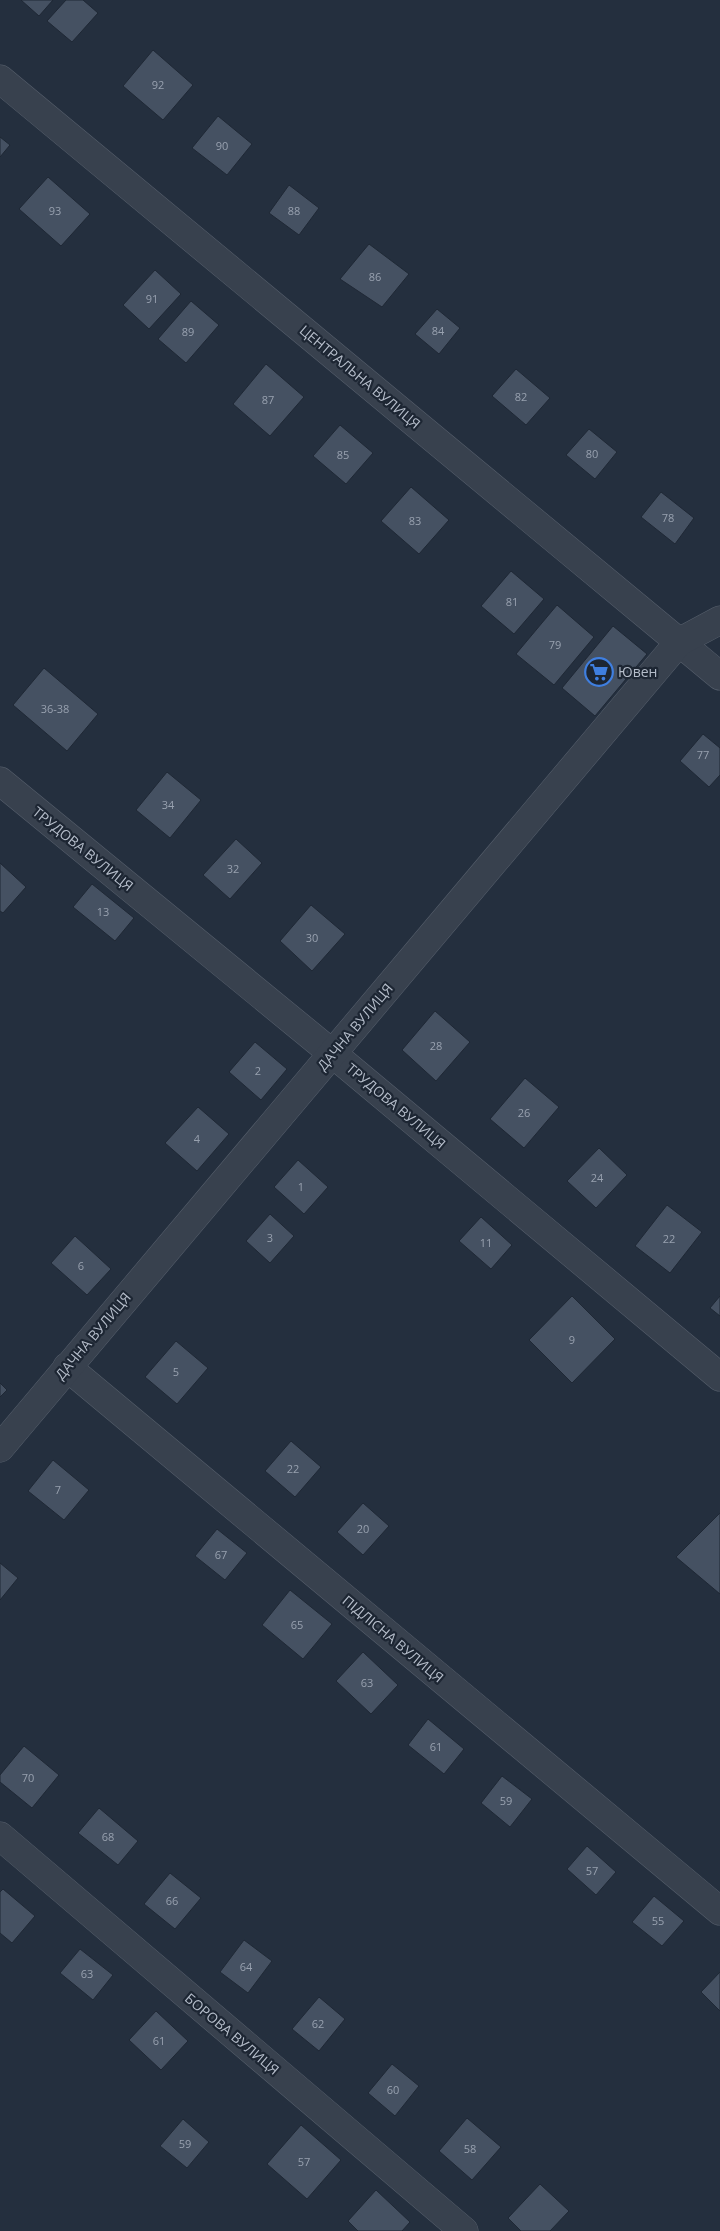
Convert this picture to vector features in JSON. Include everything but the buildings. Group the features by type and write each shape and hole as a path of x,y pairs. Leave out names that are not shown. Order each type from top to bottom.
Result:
{"street":[{"name":"ЦЕНТРАЛЬНА ВУЛИЦЯ","path":"0,79 720,676"},
{"name":"ДАЧНА ВУЛИЦЯ","path":"0,1448 679,642 720,620"},
{"name":"ТРУДОВА ВУЛИЦЯ","path":"0,781 333,1054 720,1377"},
{"name":"ПІДЛІСНА ВУЛИЦЯ","path":"67,1367 720,1911"},
{"name":"БОРОВА ВУЛИЦЯ","path":"0,1836 464,2231"}],"place":[{"name":"Ювен","path":"599,672"}]}
